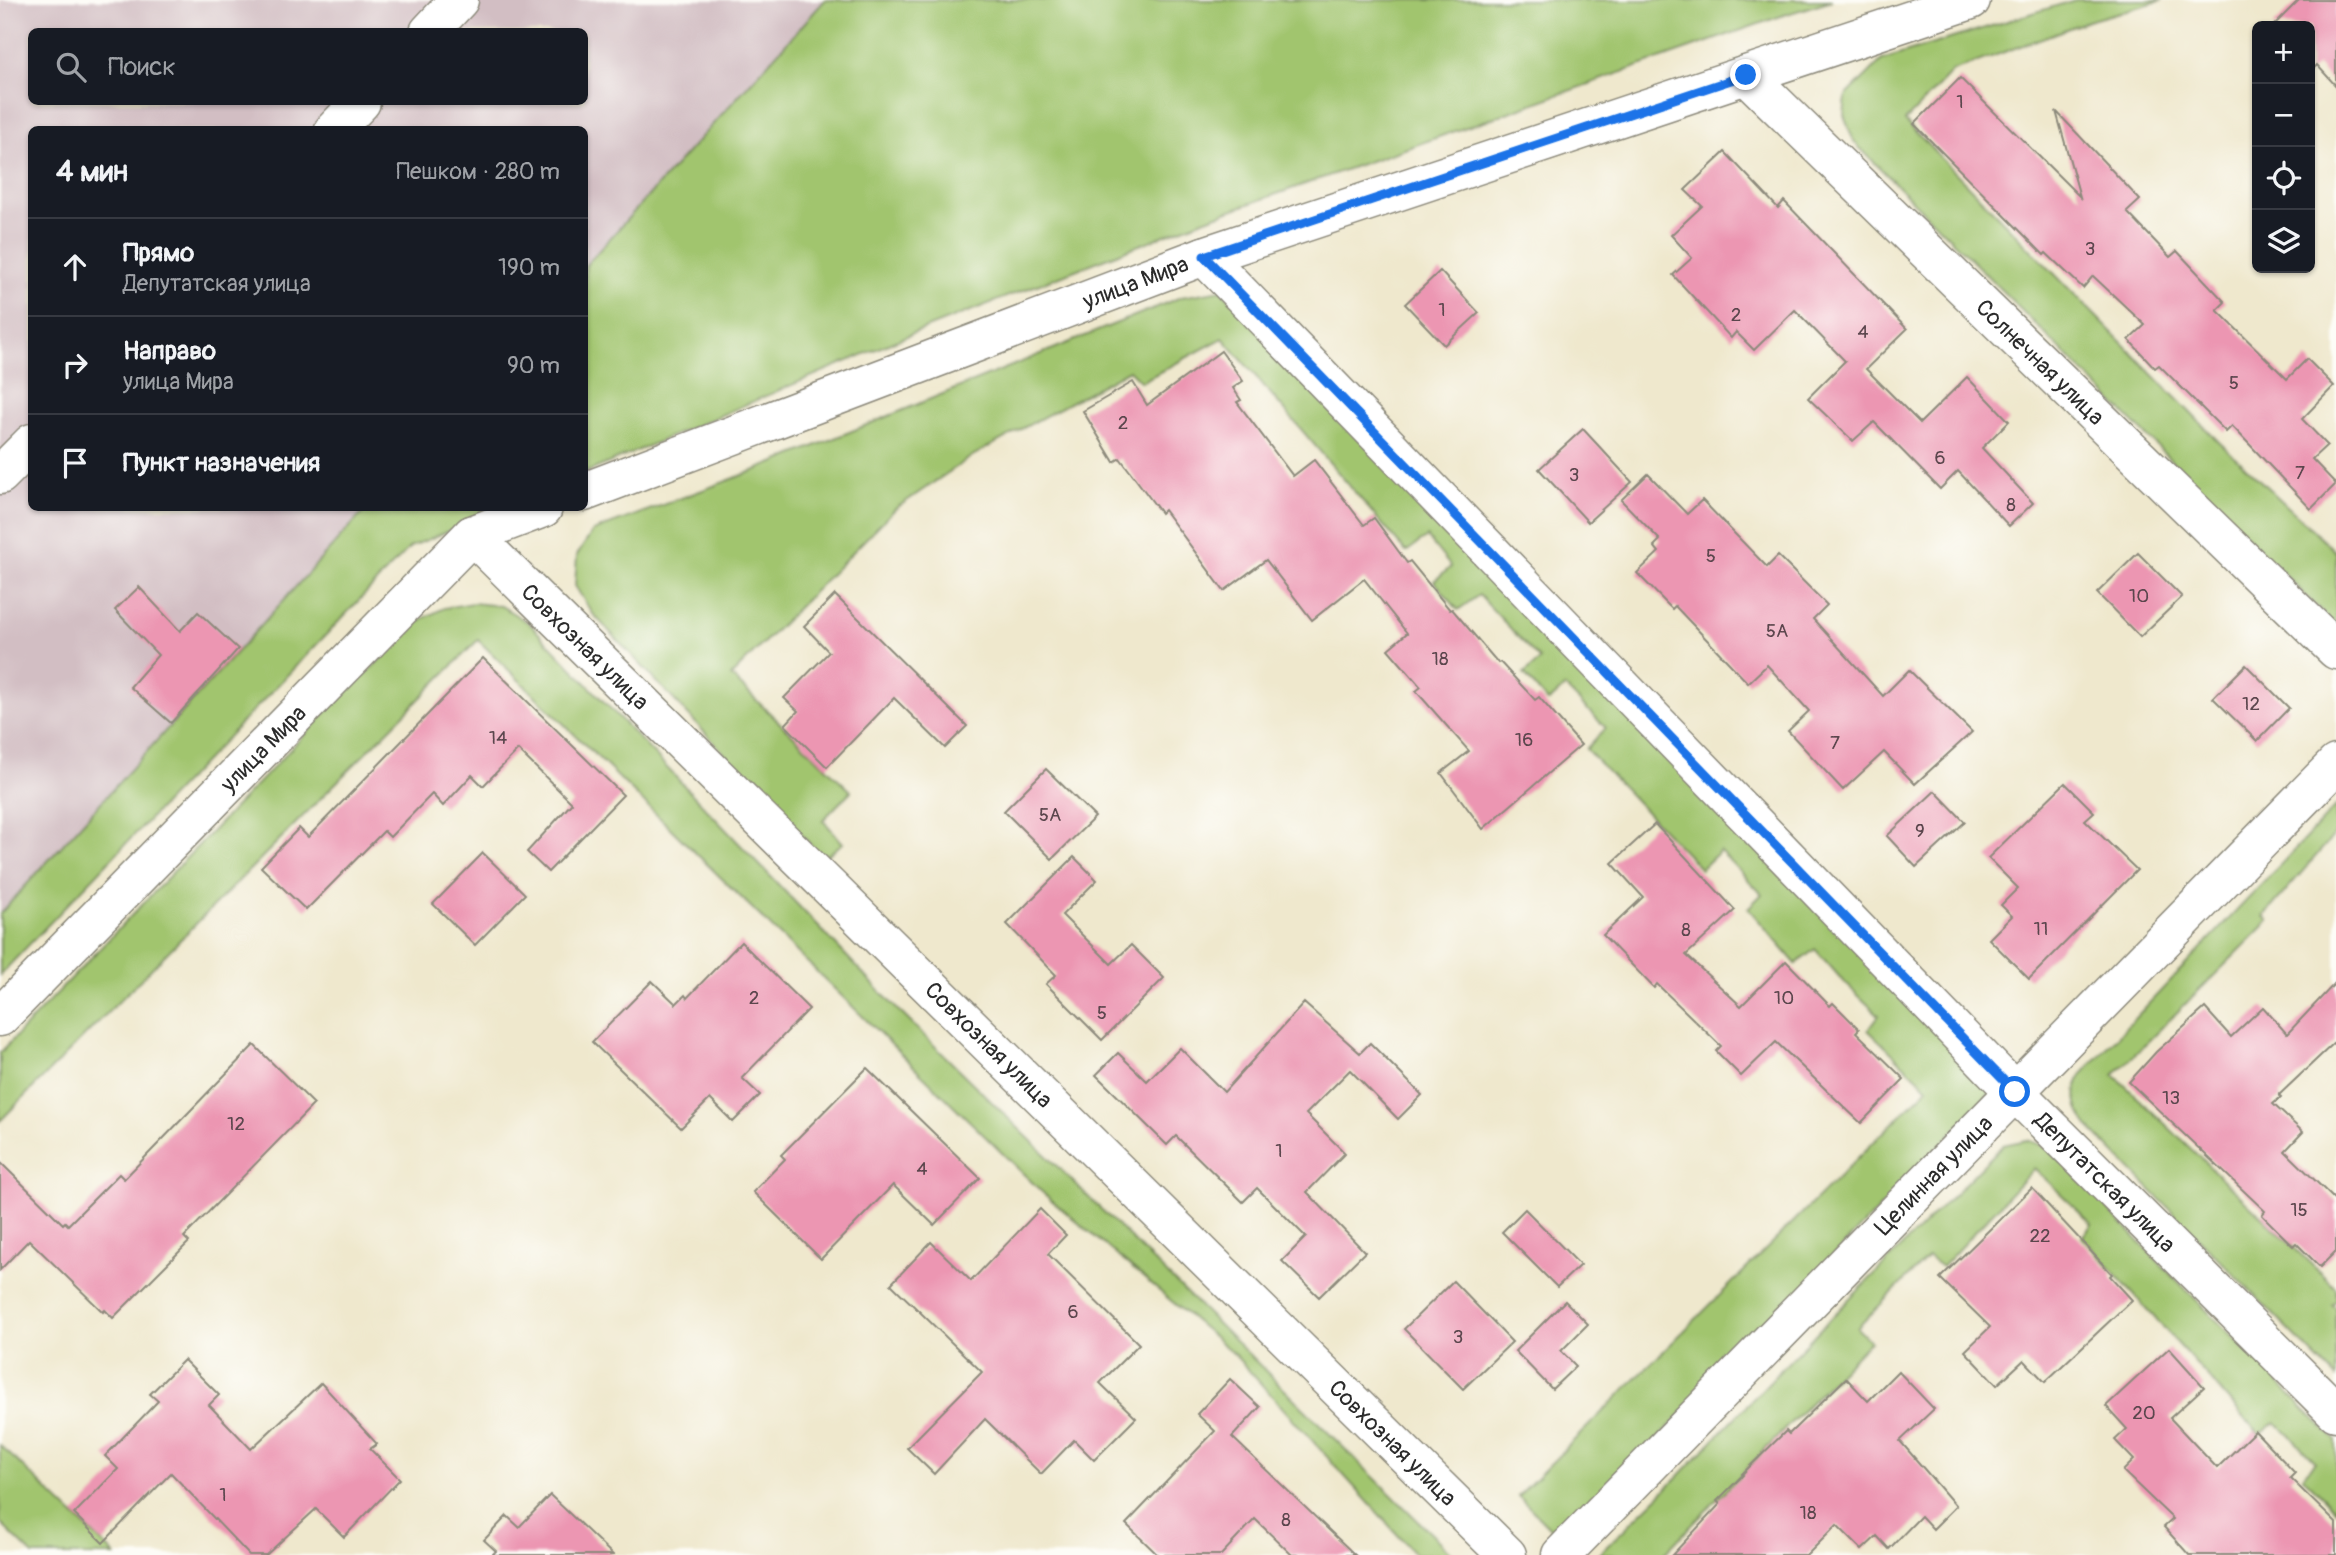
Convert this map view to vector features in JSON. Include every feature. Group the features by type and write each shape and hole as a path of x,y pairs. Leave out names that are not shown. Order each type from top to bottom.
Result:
{"street":[{"path":"433,28 459,0"},
{"name":"улица Мира","path":"588,490 1204,256 1971,0"},
{"name":"Солнечная улица","path":"1746,75 2336,650"},
{"path":"338,126 358,105"},
{"name":"Депутатская улица","path":"1204,256 2015,1092 2336,1412"},
{"path":"0,475 28,447"},
{"name":"улица Мира","path":"0,1017 472,535 535,511"},
{"name":"Совхозная улица","path":"472,535 1507,1555"},
{"name":"Целинная улица","path":"1561,1555 2336,764"}],"shaded area":[{"path":"0,0 825,0 588,263 588,126 28,126 28,511 364,511 0,914"}],"green space":[{"path":"825,0 1832,0 1206,219 914,333 588,472 588,263"},
{"path":"2075,0 2163,0 2088,21 1953,71 1905,121 2219,442 2336,552 2336,626 1854,142 1844,115 1846,96 1882,60"},
{"path":"1221,290 1993,1090 1561,1539 1518,1496 1928,1088 1868,1030 1879,1015 1844,982 1815,949 1796,964 1748,908 1762,894 1720,851 1701,869 1586,749 1606,728 1565,687 1548,702 1524,674 1540,660 1479,595 1458,610 1434,581 1451,567 1427,537 1406,552 1223,338 1141,382 1129,370 974,455 895,509 731,676 851,791 823,820 843,843 823,858 592,613 575,586 577,555 593,531 756,470 1181,297"},
{"path":"364,511 496,511 410,547 0,975 0,914"},
{"path":"473,603 501,606 529,623 896,1008 1453,1555 1416,1555 1233,1353 1043,1193 478,640 0,1121 0,1053 324,714 422,619 444,608"},
{"path":"2336,806 2336,833 2264,916 2269,921 2114,1075 2336,1288 2336,1301 2332,1304 2336,1308 2336,1378 2087,1125 2080,1113 2076,1095 2081,1075"},
{"path":"2027,1140 2050,1148 2336,1441 2336,1510 2302,1476 2316,1462 2276,1422 2260,1435 2082,1237 2092,1224 2034,1168 1942,1267 1928,1257 1857,1328 1870,1341 1663,1555 1598,1555 1679,1476 2003,1145"},
{"path":"0,1445 115,1555 33,1555 0,1523"}],"building":[{"path":"2299,0 2336,0 2336,86 2317,65 2315,67 2315,21 2278,21"},
{"path":"1960,78 2080,197 2056,111 2140,200 2127,212 2170,257 2177,251 2225,302 2217,310 2287,379 2307,359 2334,386 2302,419 2327,445 2312,459 2336,484 2311,509 2232,426 2226,432 2159,365 2155,368 2129,340 2145,325 2093,276 2083,288 2046,253 2044,255 1914,124"},
{"path":"1725,152 1778,208 1784,201 1907,329 1866,369 1920,423 1967,377 2009,421 1982,448 2033,503 2009,526 1958,471 1940,489 1874,422 1853,441 1808,398 1845,361 1795,310 1754,350 1736,332 1731,338 1673,275 1692,258 1671,235 1702,206 1685,190"},
{"path":"1440,271 1479,313 1444,345 1405,304"},
{"path":"1221,351 1243,381 1233,388 1241,400 1237,402 1293,476 1314,460 1364,525 1374,518 1407,563 1410,561 1498,663 1500,662 1535,700 1539,697 1581,745 1483,829 1441,773 1469,751 1416,691 1421,687 1388,649 1407,633 1364,579 1312,620 1266,560 1224,591 1164,510 1161,513 1120,458 1114,462 1083,411 1133,382 1147,405"},
{"path":"1583,429 1632,482 1588,522 1539,469"},
{"path":"1648,474 1687,514 1702,500 1767,567 1778,556 1827,605 1813,619 1883,696 1909,670 1972,732 1915,784 1884,752 1843,790 1788,731 1809,711 1767,665 1748,683 1675,606 1672,609 1637,573 1659,552 1654,546 1660,540 1621,500"},
{"path":"2138,553 2182,597 2140,637 2097,593"},
{"path":"139,587 180,631 198,612 238,649 171,723 130,687 158,655 115,610"},
{"path":"835,595 967,726 945,748 894,698 827,767 785,725 798,711 784,698 829,652 804,626"},
{"path":"483,658 623,795 548,872 527,852 572,803 518,750 483,786 472,775 443,806 432,794 390,837 384,831 306,910 261,867 299,828 308,837"},
{"path":"2246,665 2289,708 2257,741 2213,698"},
{"path":"1046,769 1095,817 1052,859 1004,811"},
{"path":"2065,783 2094,812 2085,820 2137,870 2029,979 1989,939 2012,916 2001,905 2018,888 1988,858"},
{"path":"1935,791 1965,822 1916,867 1887,836"},
{"path":"1655,824 1735,910 1686,955 1741,1006 1786,961 1830,1006 1833,1003 1859,1029 1856,1032 1904,1079 1861,1123 1776,1042 1741,1076 1716,1051 1721,1046 1657,984 1654,988 1603,935 1643,897 1612,863"},
{"path":"483,853 525,894 475,945 433,904"},
{"path":"1074,857 1097,880 1062,915 1111,964 1131,945 1164,978 1102,1040 1046,984 1056,975 1007,924"},
{"path":"741,942 809,1009 742,1078 760,1095 733,1122 710,1099 681,1128 592,1042 652,981 676,1004 685,995 687,998"},
{"path":"2336,982 2336,1041 2279,1095 2281,1097 2273,1104 2303,1132 2285,1151 2336,1201 2336,1251 2320,1267 2296,1243 2293,1246 2262,1215 2265,1211 2129,1082 2156,1052 2205,1008 2231,1037 2263,1007 2287,1034"},
{"path":"1304,1003 1360,1053 1370,1043 1422,1095 1398,1119 1350,1070 1306,1114 1345,1153 1307,1192 1365,1252 1319,1297 1282,1261 1306,1237 1257,1188 1243,1202 1176,1136 1167,1145 1096,1075 1118,1053 1147,1081 1180,1048 1224,1092"},
{"path":"254,1045 314,1104 184,1237 189,1242 113,1318 105,1310 103,1312 29,1240 0,1270 0,1162 63,1224 65,1222 68,1225 119,1174 124,1179"},
{"path":"867,1068 980,1178 934,1225 893,1185 821,1259 753,1192 785,1159 781,1155"},
{"path":"2032,1188 2112,1274 2110,1276 2132,1300 2045,1382 2024,1360 1997,1385 1965,1351 1990,1327 1940,1278"},
{"path":"1040,1209 1066,1235 1048,1254 1139,1344 1100,1383 1136,1418 1094,1460 1074,1440 1041,1474 985,1419 934,1474 907,1448 982,1372 891,1284 931,1242 971,1281"},
{"path":"1525,1209 1580,1265 1557,1287 1502,1232"},
{"path":"1453,1281 1512,1342 1463,1389 1404,1329"},
{"path":"1565,1301 1588,1324 1561,1351 1576,1366 1552,1389 1515,1351"},
{"path":"2169,1348 2204,1387 2170,1418 2217,1468 2255,1431 2295,1473 2290,1478 2336,1523 2336,1555 2189,1555 2164,1527 2173,1519 2123,1471 2134,1460 2115,1440 2127,1429 2106,1406"},
{"path":"184,1360 219,1395 209,1405 251,1449 321,1383 377,1444 370,1449 400,1479 344,1537 316,1509 266,1555 249,1555 171,1473 103,1543 74,1514 118,1469 105,1456 158,1401 150,1394"},
{"path":"1898,1371 1934,1409 1900,1441 1956,1506 1933,1529 1921,1516 1889,1549 1877,1536 1862,1550 1837,1525 1807,1555 1672,1555 1720,1504 1717,1501 1742,1474 1786,1431 1789,1434 1846,1378 1868,1401"},
{"path":"1230,1379 1260,1407 1232,1437 1355,1555 1292,1555 1255,1519 1221,1555 1158,1555 1126,1524 1215,1431 1197,1414"},
{"path":"550,1495 613,1555 492,1555 496,1551 484,1540 507,1516 519,1527"}],"route":[{"path":"1746,75 1204,256 2015,1092"}]}
